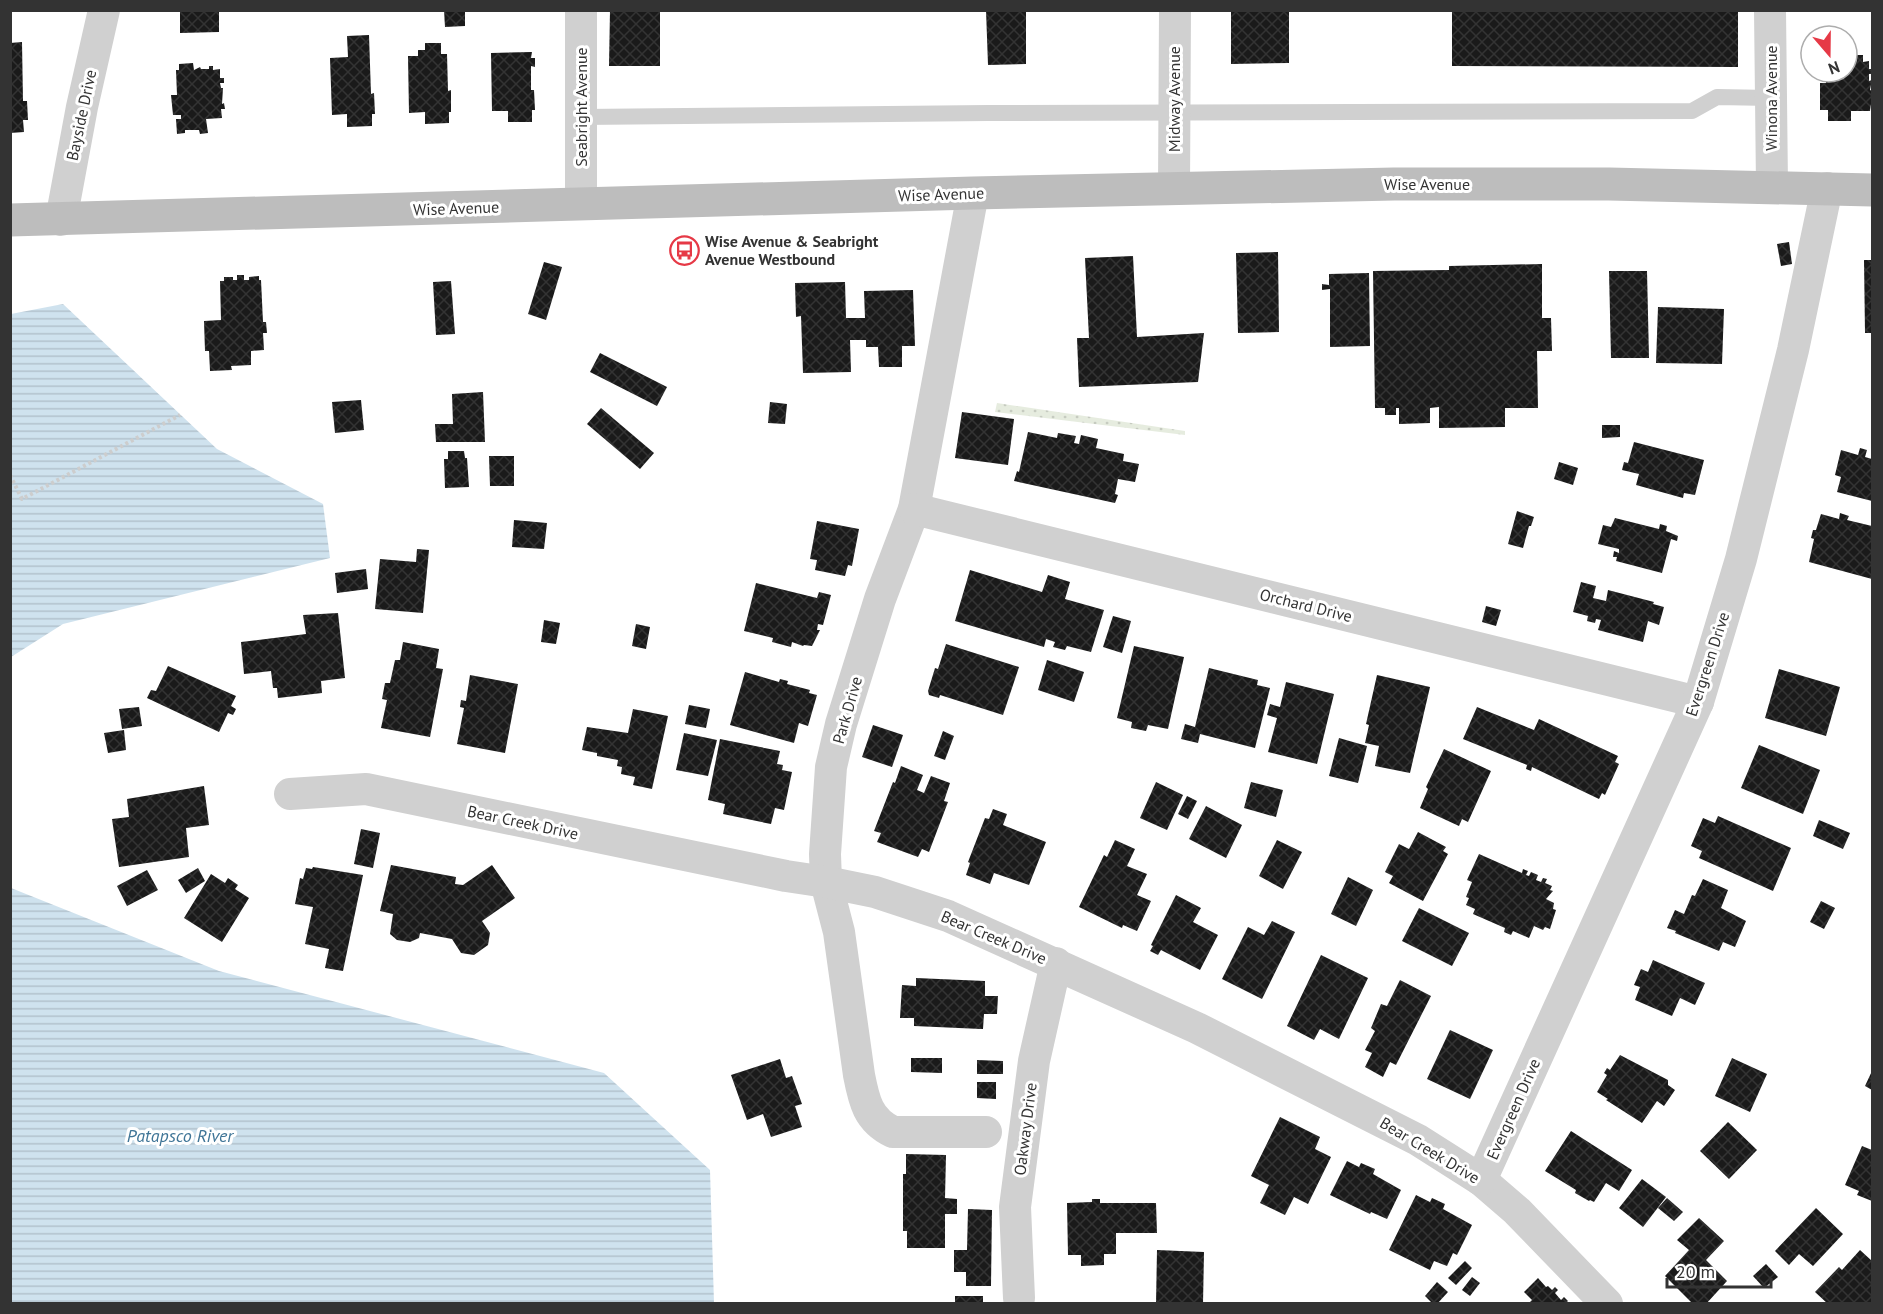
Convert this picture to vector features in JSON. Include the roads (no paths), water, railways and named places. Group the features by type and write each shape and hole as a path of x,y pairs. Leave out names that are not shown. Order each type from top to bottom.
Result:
{"main road":[{"name":"Wise Avenue","path":"10,220 973,193 1394,184 1772,186 1872,189"}],"street":[{"name":"Bayside Drive","path":"61,220 82,107 104,10"},
{"name":"Seabright Avenue","path":"581,10 581,204"},
{"name":"Midway Avenue","path":"1174,188 1175,10"},
{"name":"Winona Avenue","path":"1770,10 1772,186"},
{"name":"Evergreen Drive","path":"1481,1180 1698,702 1741,559 1793,350 1827,188"},
{"name":"Park Drive","path":"973,193 914,509 880,599 831,767 825,854 826,882 839,932 860,1085 871,1114 881,1126 893,1132 986,1132"},
{"name":"Orchard Drive","path":"914,509 1698,702"},
{"name":"Bear Creek Drive","path":"290,794 366,789 786,876 874,892 948,916 1197,1028 1418,1140 1481,1180 1517,1211 1607,1304"},
{"name":"Oakway Drive","path":"1019,1298 1015,1207 1034,1061 1056,963"}],"lane":[{"path":"581,117 1692,111 1717,97 1771,98"}],"water":[{"path":"63,304 217,449 323,504 330,558 63,624 11,657 11,314"},
{"name":"Patapsco River","path":"11,888 219,971 604,1073 710,1170 714,1303 11,1303"}],"place":[{"name":"Wise Avenue & Seabright Avenue Westbound","path":"684,250"}]}
